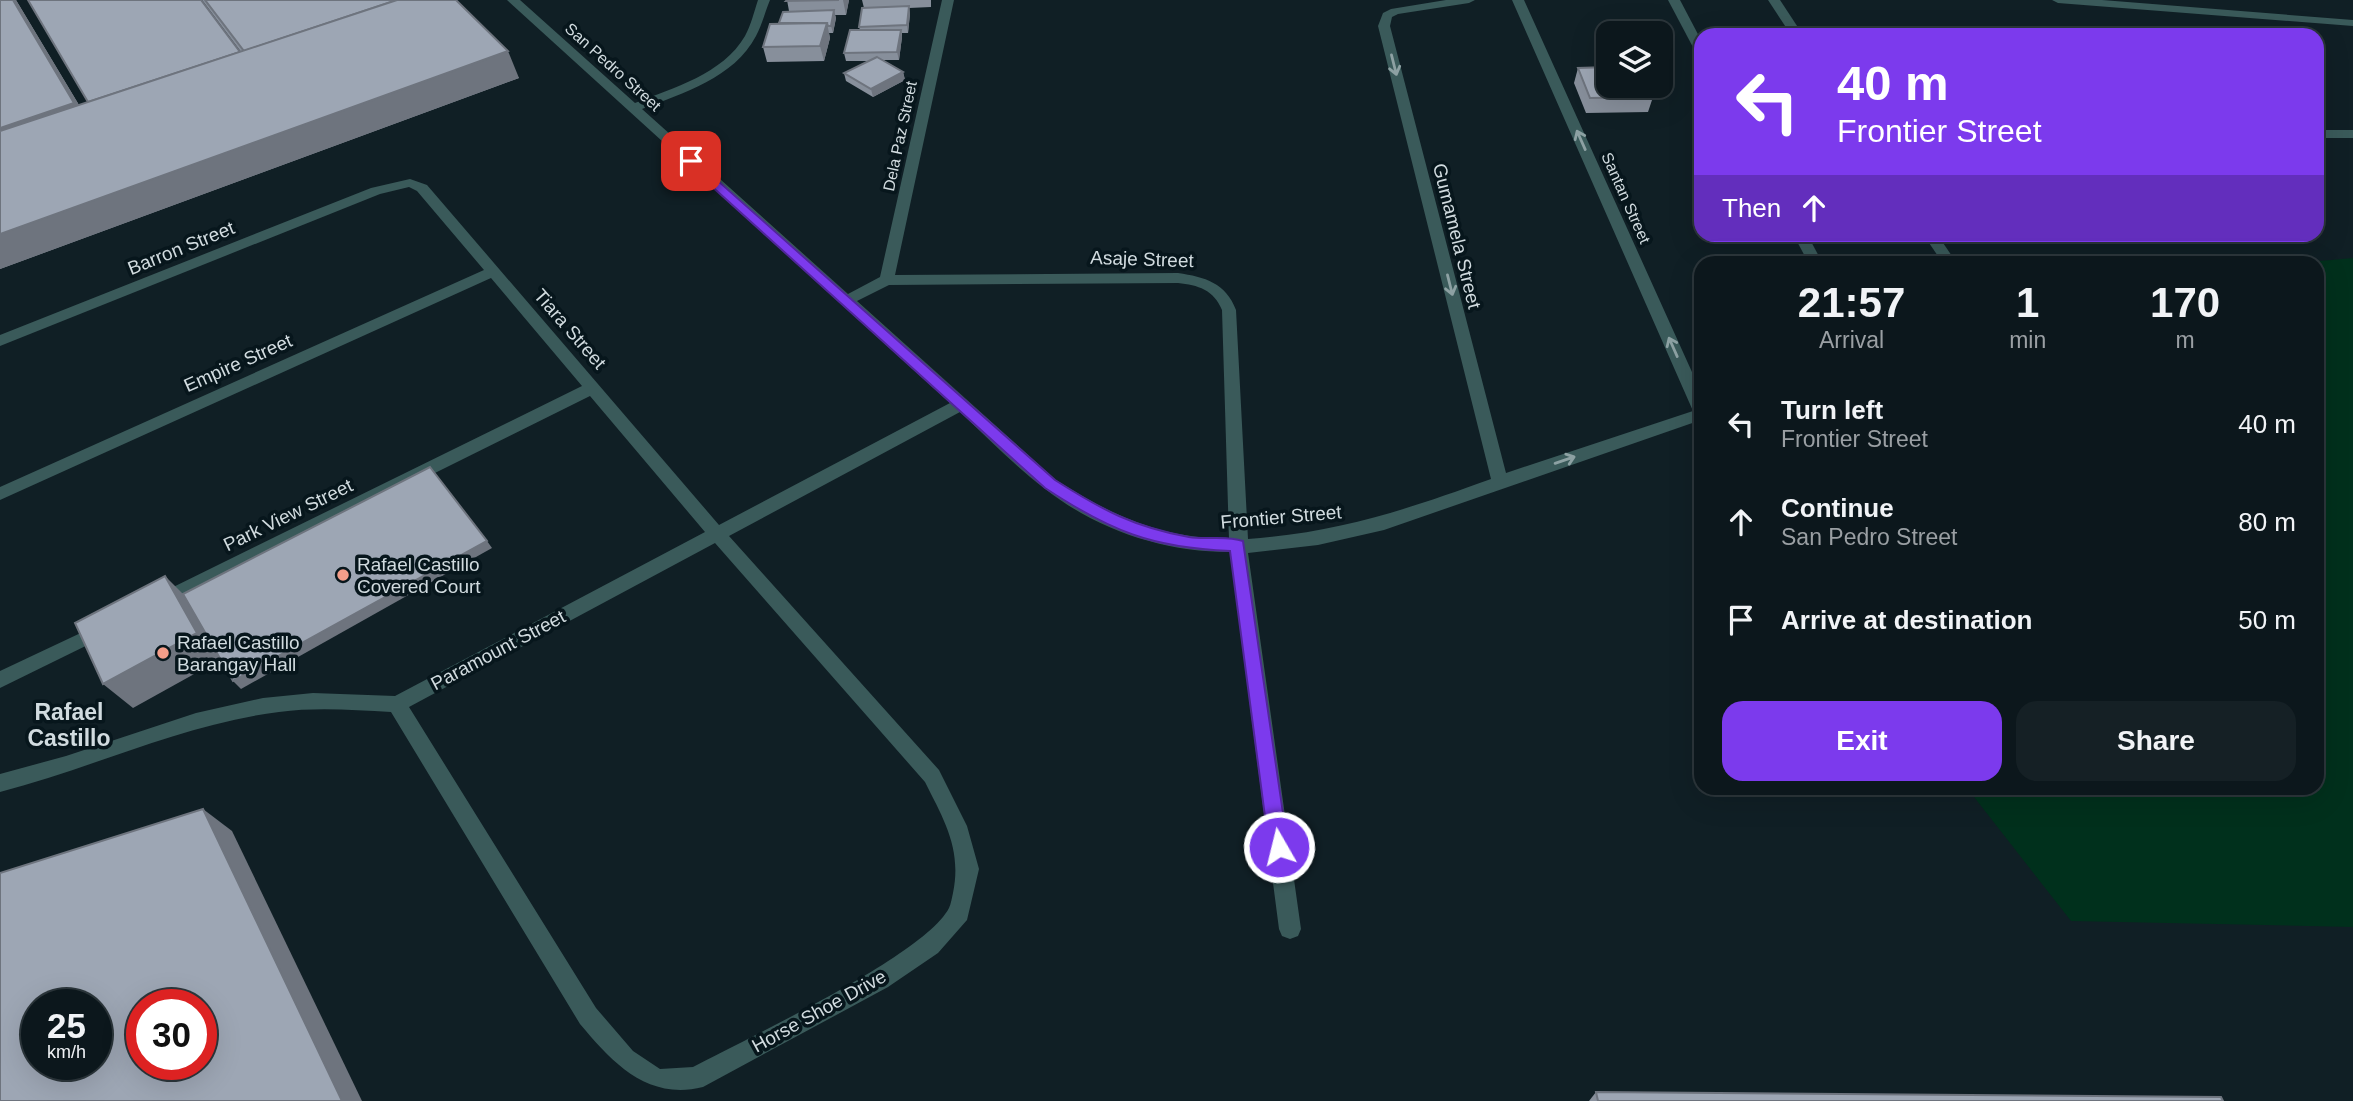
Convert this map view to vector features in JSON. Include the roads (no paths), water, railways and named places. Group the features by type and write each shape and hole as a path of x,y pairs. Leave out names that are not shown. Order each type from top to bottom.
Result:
{"street":[{"name":"San Pedro Street","path":"513,0 845,301"},
{"path":"634,108 681,89 735,57 749,38 764,0"},
{"name":"Dela Paz Street","path":"887,280 948,0"},
{"name":"Gumamela Street","path":"1469,0 1402,9 1387,15 1384,26 1500,482"},
{"name":"Santan Street","path":"1518,0 1694,396"},
{"path":"1674,0 1694,38"},
{"path":"1774,0 1792,28"},
{"path":"2058,0 2353,23"},
{"path":"2324,134 2353,134"},
{"name":"Tiara Street","path":"376,191 410,183 422,188 594,387 716,534"},
{"name":"Barron Street","path":"0,341 376,191"},
{"name":"Empire Street","path":"0,494 494,271"},
{"name":"Asaje Street","path":"887,280 1178,278 1214,286 1225,297 1229,310 1238,545 1290,929"},
{"path":"845,301 887,280"},
{"name":"Frontier Street","path":"845,301 1050,484 1097,515 1149,535 1194,544 1238,545 1304,540 1358,530 1415,514 1694,414"},
{"name":"Park View Street","path":"149,607 594,387"},
{"name":"Paramount Street","path":"397,704 960,405"},
{"name":"Horse Shoe Drive","path":"397,704 588,1016 625,1059 657,1080 695,1079 880,979 930,945 959,913 968,869 957,826 932,776 716,534"},
{"path":"0,680 124,619"},
{"path":"0,783 31,776 189,725 262,706 312,701 397,704"}],"place":[{"name":"Rafael Castillo Covered Court","path":"343,575"},
{"name":"Rafael Castillo Barangay Hall","path":"163,653"}],"district":[{"name":"Rafael Castillo","path":"69,725"}]}
